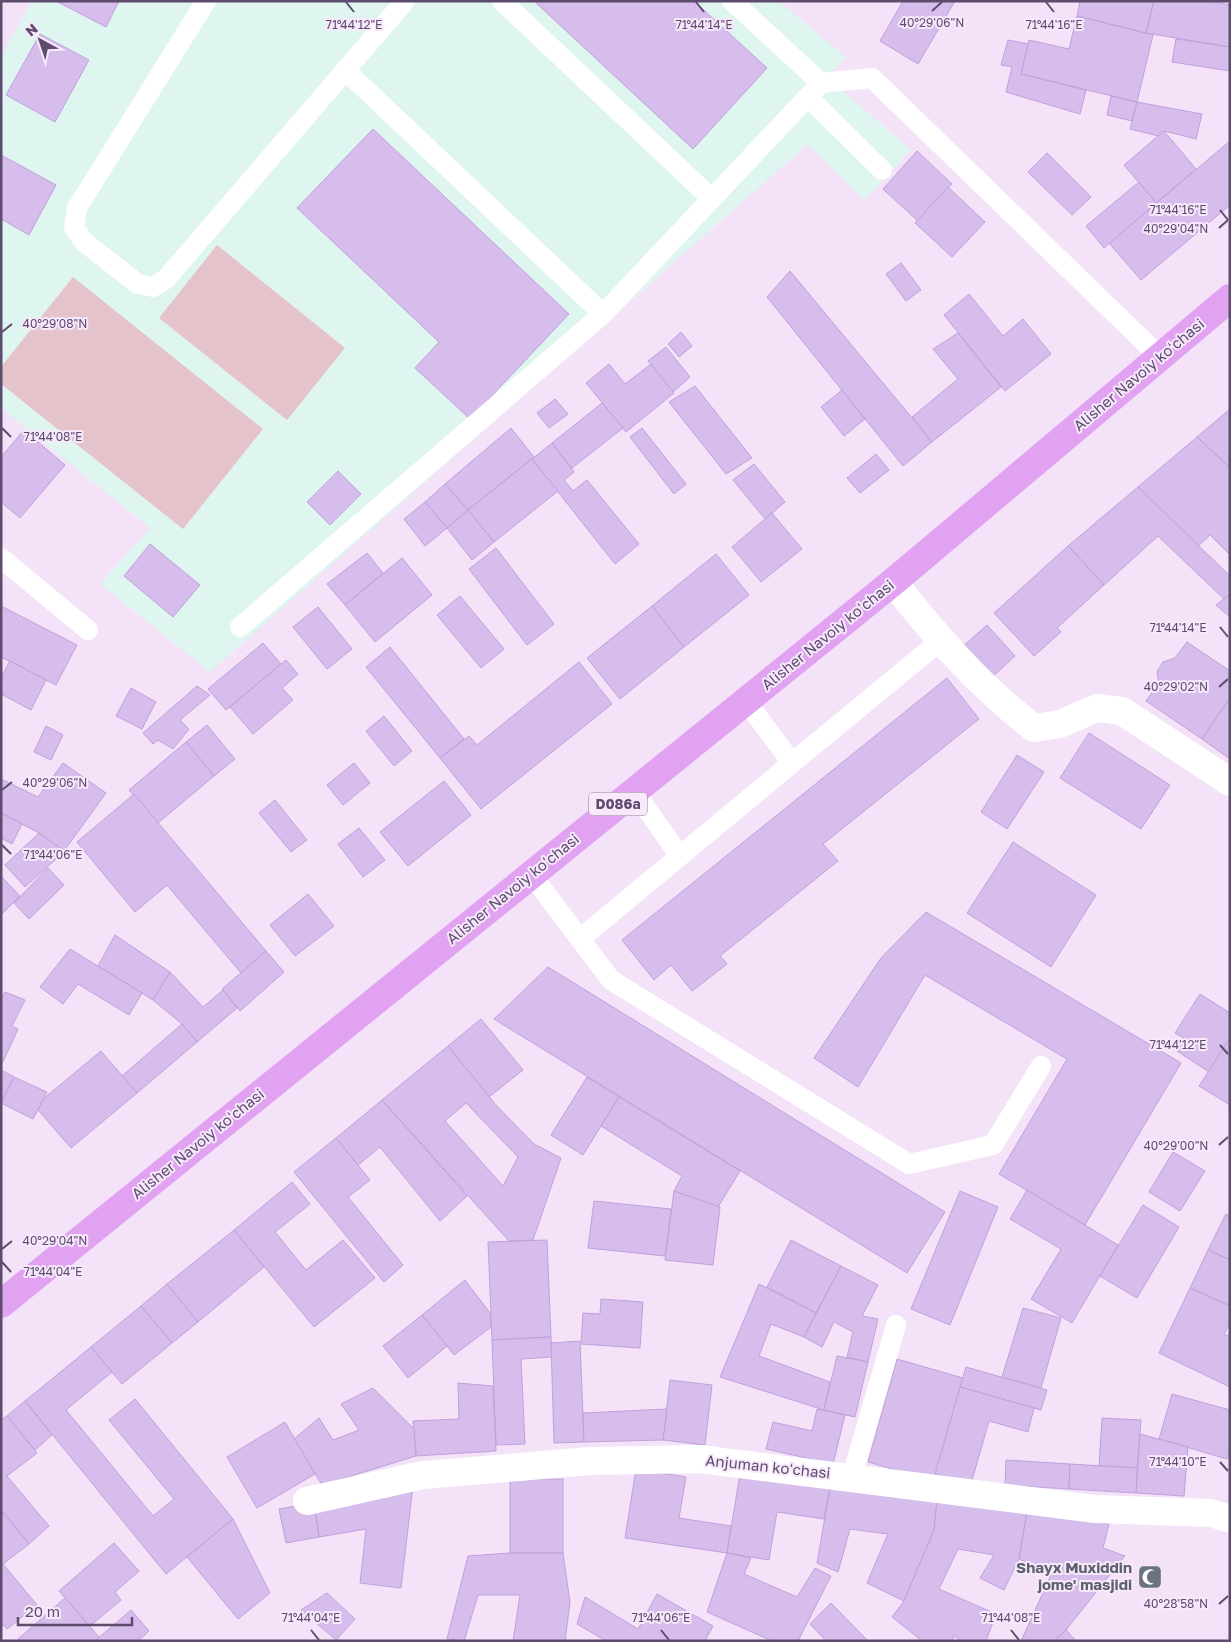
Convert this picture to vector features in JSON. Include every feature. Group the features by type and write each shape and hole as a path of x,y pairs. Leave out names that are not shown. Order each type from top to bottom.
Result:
{"main road":[{"name":"Alisher Navoiy koʻchasi","path":"1,1304 893,582 1230,298"}],"street":[{"path":"893,582 940,641 1013,712 1034,728 1060,724 1097,708 1122,711 1230,782"},
{"name":"Anjuman koʻchasi","path":"307,1501 423,1475 590,1461 700,1459 852,1476 1095,1508 1211,1513 1230,1519"}],"lane":[{"path":"206,1 77,208 74,227 84,242 138,284 153,287 166,279 346,71 403,2"},
{"path":"502,1 712,198"},
{"path":"732,1 821,83"},
{"path":"346,71 604,314"},
{"path":"240,627 604,314 821,83 872,78 1160,357"},
{"path":"808,97 882,170"},
{"path":"1,558 88,630"},
{"path":"580,939 940,641"},
{"path":"746,701 792,764"},
{"path":"634,791 680,856"},
{"path":"530,874 611,980 909,1164 993,1146 1041,1066"},
{"path":"852,1476 896,1325"}],"shaded area":[{"path":"32,1 778,1 846,57 827,77 911,150 865,200 807,145 210,672 100,584 150,528 1,408 1,58"},
{"path":"217,245 345,348 287,420 159,318"},
{"path":"73,277 263,429 183,529 1,384 1,367"}],"building":[{"path":"56,1 119,1 106,27"},
{"path":"534,1 694,1 767,68 693,149"},
{"path":"903,1 955,1 918,64 880,41"},
{"path":"1080,1 1154,1 1146,33 1077,16"},
{"path":"1154,1 1210,1 1230,5 1230,47 1146,33"},
{"path":"1077,16 1153,35 1137,102 1021,74 1029,40 1069,49"},
{"path":"40,34 89,60 55,122 6,95"},
{"path":"1176,39 1230,47 1230,71 1172,62"},
{"path":"1008,40 1028,44 1021,74 1086,90 1080,114 1006,92 1012,67 1001,65"},
{"path":"1111,96 1137,102 1132,121 1107,115"},
{"path":"1137,102 1202,114 1196,139 1164,131 1159,136 1130,129"},
{"path":"373,129 569,314 470,419 415,368 439,342 297,208"},
{"path":"1164,131 1196,169 1156,203 1124,165"},
{"path":"1230,141 1230,205 1141,280 1109,243"},
{"path":"917,151 952,184 918,221 883,189"},
{"path":"1047,153 1091,197 1072,215 1028,172"},
{"path":"1,155 56,185 29,235 1,219"},
{"path":"1139,182 1156,203 1104,248 1086,226"},
{"path":"948,187 985,222 952,257 915,223"},
{"path":"901,263 921,290 906,301 886,274"},
{"path":"790,271 932,442 903,466 767,297"},
{"path":"969,294 1003,336 1023,319 1051,354 1005,391 944,315"},
{"path":"681,332 692,346 679,357 668,344"},
{"path":"958,333 1001,387 932,442 912,417 958,379 933,349"},
{"path":"666,347 690,377 673,392 648,361"},
{"path":"609,364 625,384 651,364 674,393 626,432 586,383"},
{"path":"695,386 752,458 726,474 669,402"},
{"path":"842,390 865,419 844,436 821,407"},
{"path":"555,399 568,414 549,428 537,413"},
{"path":"602,403 623,428 572,468 552,443"},
{"path":"1230,409 1230,468 1197,437"},
{"path":"511,428 534,457 468,510 445,484"},
{"path":"642,428 686,484 674,494 630,437"},
{"path":"24,430 65,465 20,518 1,502 1,457"},
{"path":"1197,437 1230,468 1230,555 1210,535 1198,546 1138,487"},
{"path":"552,443 574,472 564,480 573,491 587,480 639,544 615,564 532,459"},
{"path":"876,454 889,470 860,493 847,478"},
{"path":"532,459 558,491 494,542 468,510"},
{"path":"754,464 785,502 765,519 733,480"},
{"path":"338,471 361,494 330,525 307,502"},
{"path":"445,484 468,510 447,528 425,502"},
{"path":"1138,487 1230,576 1230,594 1224,599 1158,536 1104,585 1068,546"},
{"path":"425,502 447,528 425,546 404,519"},
{"path":"468,510 494,542 472,560 447,528"},
{"path":"772,513 802,549 761,582 732,547"},
{"path":"150,544 200,585 173,617 124,576"},
{"path":"1068,546 1104,585 1057,628 1061,632 1034,656 994,613"},
{"path":"496,548 554,624 527,645 469,569"},
{"path":"367,553 383,573 345,605 327,584"},
{"path":"716,554 749,595 684,647 652,606"},
{"path":"402,558 432,595 375,642 345,605"},
{"path":"1230,594 1230,617 1216,605"},
{"path":"460,596 504,649 481,668 437,615"},
{"path":"1,606 77,645 56,685 1,657"},
{"path":"652,606 684,647 620,699 587,658"},
{"path":"318,607 352,649 327,669 293,627"},
{"path":"987,625 1015,656 990,679 962,647"},
{"path":"1187,642 1230,671 1230,698 1202,739 1146,701 1159,683 1157,672 1163,662 1175,658"},
{"path":"263,643 281,664 226,710 208,689"},
{"path":"390,647 464,739 440,758 366,667"},
{"path":"286,660 298,674 282,688 293,700 253,734 230,707"},
{"path":"10,661 46,680 31,710 1,694 1,678"},
{"path":"579,662 612,704 481,809 440,758 469,736 477,745"},
{"path":"947,678 979,719 823,844 838,861 720,956 727,964 692,991 671,965 654,980 622,940"},
{"path":"197,686 210,695 180,720 189,729 173,749 158,740 153,744 143,733"},
{"path":"131,688 156,702 142,729 116,716"},
{"path":"1230,698 1230,759 1202,739"},
{"path":"384,716 412,751 394,766 366,731"},
{"path":"207,725 235,759 214,776 186,742"},
{"path":"46,726 63,735 51,760 34,752"},
{"path":"1089,733 1170,785 1141,829 1060,778"},
{"path":"186,742 214,776 158,823 129,790"},
{"path":"1017,755 1044,772 1007,829 981,812"},
{"path":"63,763 106,793 64,851 39,833 1,813 1,779 38,797"},
{"path":"354,763 370,783 343,805 327,785"},
{"path":"444,781 471,815 408,866 380,832"},
{"path":"134,794 266,951 241,973 167,885 135,912 77,842"},
{"path":"275,800 307,840 291,852 259,813"},
{"path":"1,813 22,824 12,844 1,838"},
{"path":"359,828 385,860 363,877 338,844"},
{"path":"39,833 65,851 25,887 5,865"},
{"path":"1013,842 1096,895 1051,967 967,913"},
{"path":"48,868 64,885 29,919 14,903"},
{"path":"1,876 20,896 1,915"},
{"path":"308,894 334,926 295,956 270,925"},
{"path":"926,912 1181,1063 1085,1225 999,1174 1067,1059 925,975 858,1087 814,1058 881,958"},
{"path":"115,935 170,972 153,1000 98,966"},
{"path":"70,949 142,993 129,1015 78,984 63,1004 40,987"},
{"path":"266,951 284,972 240,1011 222,989"},
{"path":"548,967 945,1212 907,1273 494,1019"},
{"path":"170,972 203,1007 223,990 237,1008 197,1042 182,1024 153,1000"},
{"path":"5,992 25,1000 12,1026 18,1029 1,1066 1,999"},
{"path":"1200,994 1230,1013 1230,1038 1209,1072 1177,1051 1185,1039 1175,1033"},
{"path":"481,1019 523,1070 489,1097 448,1046"},
{"path":"182,1024 197,1042 137,1093 122,1076"},
{"path":"1230,1038 1230,1105 1199,1086"},
{"path":"448,1046 495,1104 534,1144 561,1158 533,1240 509,1241 382,1100","holes":["466,1103 518,1157 503,1186 445,1121"]},
{"path":"101,1051 137,1093 71,1148 38,1110 42,1100"},
{"path":"1,1070 14,1077 1,1103"},
{"path":"14,1077 47,1092 33,1119 1,1103"},
{"path":"587,1077 619,1097 583,1155 551,1135"},
{"path":"619,1097 740,1171 718,1207 674,1191 682,1176 601,1126"},
{"path":"382,1100 467,1196 440,1221 380,1147 358,1165 336,1138"},
{"path":"336,1138 370,1180 348,1197 403,1265 384,1282 294,1172"},
{"path":"1173,1152 1205,1171 1180,1211 1149,1192"},
{"path":"292,1182 310,1204 275,1232 306,1270 343,1240 375,1278 314,1327 234,1230"},
{"path":"1027,1190 1118,1245 1072,1323 1031,1299 1061,1249 1010,1219"},
{"path":"674,1191 720,1207 713,1265 665,1260"},
{"path":"960,1191 998,1207 950,1325 911,1309"},
{"path":"594,1201 671,1209 665,1256 588,1248"},
{"path":"1143,1205 1179,1227 1137,1298 1100,1276"},
{"path":"1226,1214 1230,1216 1230,1260 1208,1250"},
{"path":"234,1230 264,1267 198,1322 167,1284"},
{"path":"547,1240 551,1337 492,1340 488,1242"},
{"path":"791,1240 841,1266 816,1313 767,1287"},
{"path":"1208,1250 1230,1260 1230,1306 1190,1288"},
{"path":"841,1266 878,1285 862,1316 878,1319 868,1362 847,1357 853,1332 834,1322 822,1347 804,1337"},
{"path":"465,1280 490,1313 491,1327 454,1355 422,1315"},
{"path":"167,1284 198,1322 172,1343 141,1306"},
{"path":"759,1284 816,1313 804,1337 771,1324 759,1356 830,1382 824,1410 720,1377"},
{"path":"1190,1288 1230,1306 1230,1323 1224,1334 1230,1337 1230,1387 1159,1353"},
{"path":"601,1299 643,1302 640,1348 581,1344 583,1313 600,1314"},
{"path":"141,1306 172,1343 122,1384 91,1347"},
{"path":"1023,1308 1061,1318 1041,1388 1002,1377"},
{"path":"422,1315 447,1346 408,1378 383,1346"},
{"path":"551,1337 552,1357 521,1359 525,1444 496,1445 492,1340"},
{"path":"580,1341 584,1442 554,1443 551,1343"},
{"path":"91,1347 112,1372 66,1410 153,1516 174,1499 109,1420 135,1399 233,1519 166,1574 25,1401"},
{"path":"837,1356 868,1362 855,1417 824,1410"},
{"path":"897,1359 963,1378 934,1481 868,1462"},
{"path":"966,1367 1047,1390 1041,1410 960,1387"},
{"path":"670,1380 712,1385 705,1445 663,1440"},
{"path":"458,1383 493,1386 496,1451 416,1456 413,1421 459,1419"},
{"path":"960,1387 1034,1408 1028,1432 989,1421 971,1484 935,1474"},
{"path":"373,1388 414,1429 416,1456 322,1485 294,1439 319,1418 333,1440 359,1430 341,1404"},
{"path":"1172,1394 1230,1410 1230,1450 1227,1459 1159,1439"},
{"path":"25,1401 52,1435 35,1450 7,1416"},
{"path":"667,1409 663,1440 584,1442 583,1413"},
{"path":"817,1409 845,1415 833,1464 766,1449 773,1422 812,1431"},
{"path":"7,1416 37,1453 7,1476 49,1526 29,1544 1,1510 1,1420"},
{"path":"1102,1418 1141,1420 1137,1468 1099,1466"},
{"path":"285,1422 315,1474 257,1508 227,1457"},
{"path":"1140,1434 1188,1447 1184,1496 1136,1493"},
{"path":"1006,1460 1070,1464 1069,1489 1005,1485"},
{"path":"1070,1464 1137,1468 1136,1493 1069,1489"},
{"path":"636,1469 686,1477 679,1518 731,1526 727,1553 625,1538"},
{"path":"740,1474 830,1488 824,1519 777,1512 769,1560 727,1553"},
{"path":"510,1479 563,1479 563,1553 510,1553"},
{"path":"413,1486 401,1588 360,1583 366,1529 319,1537 314,1503"},
{"path":"830,1488 937,1501 934,1530 904,1601 867,1583 888,1534 850,1529 838,1572 817,1563"},
{"path":"937,1501 1027,1512 1019,1559 1004,1590 980,1578 994,1555 958,1549 939,1589 996,1614 986,1641 961,1641 955,1636 951,1641 922,1641 892,1617 904,1601 934,1530"},
{"path":"314,1503 319,1537 286,1543 279,1509"},
{"path":"1,1510 29,1544 3,1564 37,1605 7,1629 1,1623"},
{"path":"1027,1512 1109,1524 1103,1548 1125,1556 1066,1630 1054,1641 1021,1641 1051,1575 1019,1559"},
{"path":"233,1519 270,1593 238,1619 187,1557"},
{"path":"114,1543 139,1571 115,1592 121,1600 90,1626 59,1591"},
{"path":"510,1553 563,1553 570,1602 565,1641 513,1641 520,1595 478,1595 464,1641 447,1639 468,1556"},
{"path":"727,1553 751,1558 744,1574 797,1597 815,1568 831,1576 798,1641 772,1641 707,1612"},
{"path":"327,1593 355,1619 336,1640 301,1610"},
{"path":"657,1594 713,1626 705,1641 606,1641 577,1624 585,1597 638,1629"},
{"path":"65,1598 99,1637 95,1641 20,1641 18,1639"},
{"path":"831,1603 868,1641 826,1641 810,1624"},
{"path":"131,1610 149,1631 138,1641 95,1641"},
{"path":"1066,1630 1076,1641 1054,1641"}],"place":[{"name":"Shayx Muxiddin jome' masjidi","path":"1150,1577"}]}
